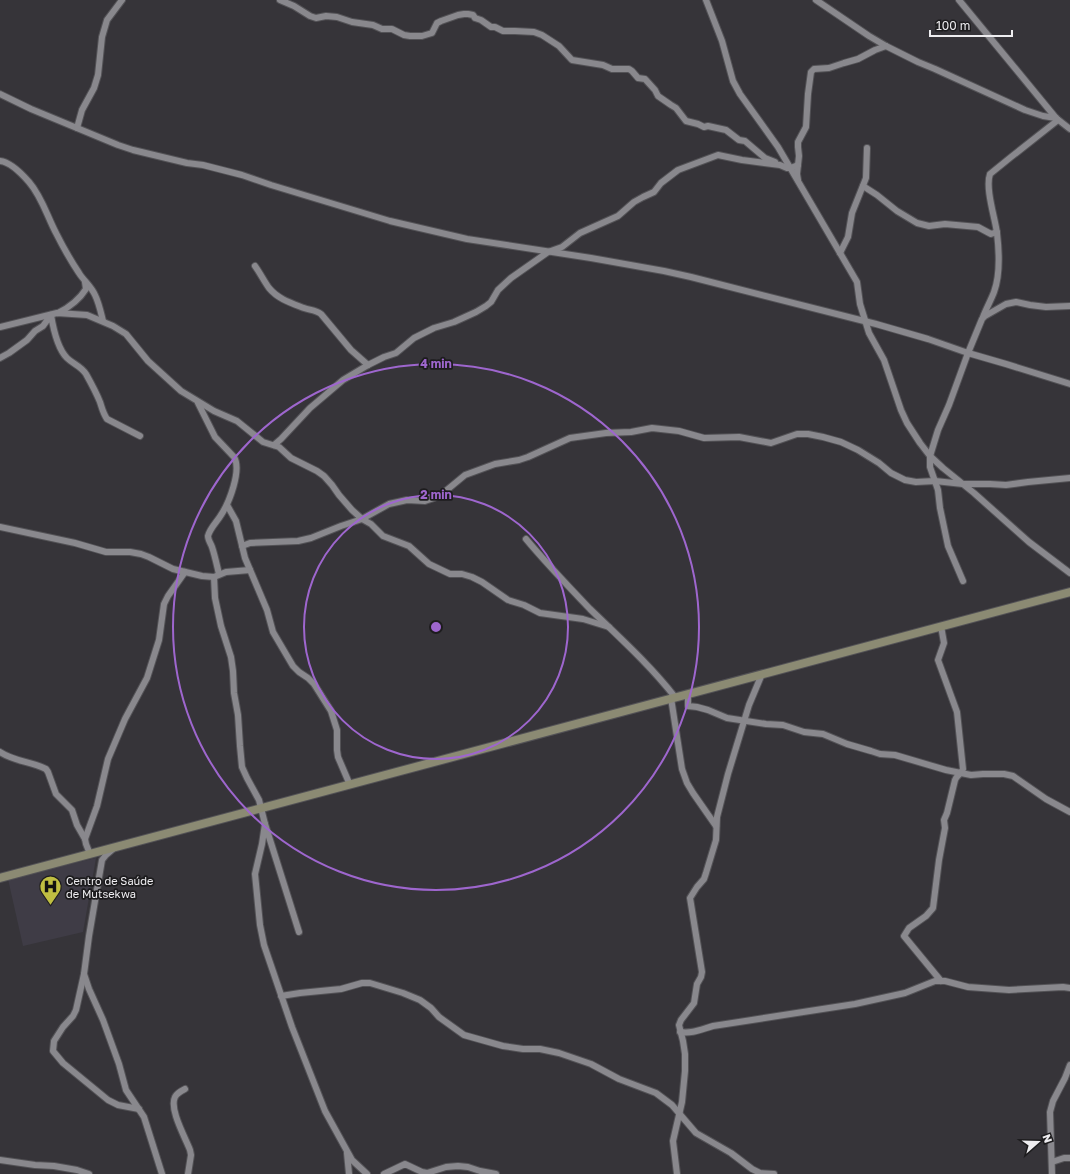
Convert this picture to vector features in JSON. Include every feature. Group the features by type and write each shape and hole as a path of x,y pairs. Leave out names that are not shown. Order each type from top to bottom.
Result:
{"street":[{"path":"77,128 82,110 94,88 98,75 102,37 107,20 122,0"},
{"path":"280,0 316,18 326,16 337,17 352,22 373,25 382,29 392,30 410,36 422,36 432,33 437,23 464,14 473,15 475,18 491,27 495,27 503,31 515,30 534,32 554,42 563,49 572,60 603,65 612,69 629,69 638,78 645,79 655,90 658,96 676,108 686,121 704,127 708,126 726,130 739,140 745,141 765,158 787,168 798,165"},
{"path":"706,0 722,41 733,81 740,94 778,147 857,282 864,321 884,360 907,423 930,456 1029,542 1070,573"},
{"path":"816,0 869,36 918,62 982,90 1006,103 1043,116 1057,119"},
{"path":"959,0 1057,119 1070,129"},
{"path":"798,181 798,142 806,127 807,100 812,72 814,69 829,68 858,59 886,46"},
{"path":"0,94 31,109 133,150 242,175 271,185 412,226 467,239 664,271 864,321 928,339 968,353 1070,384"},
{"path":"963,581 948,546 938,490 930,467 930,456 938,430 968,353 995,291 998,259 997,232 990,196 990,174 1057,119"},
{"path":"840,253 848,237 852,213 866,178 867,148"},
{"path":"274,445 282,440 310,408 343,380 384,357 396,354 414,338 434,328 454,322 476,312 491,302 498,290 511,278 548,252 562,247 580,233 618,216 634,202 654,192 661,183 678,170 718,155 780,165"},
{"path":"0,161 10,165 20,173 38,195 56,234 80,274 96,296 103,321"},
{"path":"863,186 897,211 917,222 929,226 945,224 978,227 991,234 997,232"},
{"path":"255,266 269,288 285,301 308,310 318,311 351,350 368,365"},
{"path":"0,327 54,314 76,302 86,289 84,279"},
{"path":"982,319 1006,304 1016,302 1030,305 1070,306"},
{"path":"54,314 53,327 64,354 68,359 81,367 85,373 100,402 103,414 107,419 140,436"},
{"path":"0,358 27,340 54,314 86,315 103,321 126,334 146,358 181,391 218,414 237,422 263,442 279,447 291,458 317,471 324,476 338,495 362,519 371,524 383,536 409,546 429,564 450,574 462,574 472,577 512,602 540,613 583,619 609,628"},
{"path":"196,400 200,404 215,436 236,460 237,465 234,486 227,505 208,536 208,540 213,548 216,576 215,598 220,626 231,657 242,767 246,778 260,804 299,932"},
{"path":"242,546 250,543 298,541 311,538 362,519 389,504 407,500 425,501 442,494 464,475 495,464 528,457 566,439 606,433 631,432 652,428 704,438 739,437 771,443 797,434 808,434 840,442 858,450 879,463 891,473 905,480 916,482 935,481 963,484 1006,485 1070,478"},
{"path":"227,505 236,521 244,558 267,610 273,632 293,666 314,684 331,711 337,730 338,757 350,785"},
{"path":"0,527 106,552 130,552 141,554 173,569 202,576 216,576 226,572 250,570"},
{"path":"526,539 573,591 659,677 673,698 682,769 687,783 716,826"},
{"path":"85,839 97,806 108,759 125,719 147,678 159,640 164,604 185,572"},
{"path":"0,878 114,848 260,804 271,806 1070,592"},
{"path":"941,626 944,643 938,656 938,660 957,712 963,769 957,775 955,780 944,820 945,828 938,860 933,908 926,916 909,928 904,936 941,981"},
{"path":"677,1174 673,1141 680,1113 685,1054 679,1025 694,1003 697,984 702,972 690,898 704,879 706,873 716,840 717,817 728,774 753,694 762,674"},
{"path":"688,694 688,706 708,710 727,718 783,725 804,732 823,734 847,744 880,754 894,754 960,773 972,775 1004,774 1013,776 1046,799 1070,812"},
{"path":"0,752 14,760 46,769 56,794 72,810 77,825 92,854"},
{"path":"265,824 262,844 254,874 264,945 281,996 325,1112 352,1160 367,1174"},
{"path":"114,848 102,860 84,974 76,1010 73,1016 62,1027 54,1041 53,1051 69,1068 108,1100 118,1106 139,1109"},
{"path":"92,854 99,855 102,860"},
{"path":"84,974 111,1042 126,1090 144,1117 162,1174"},
{"path":"680,1032 694,1032 713,1026 855,1004 905,992 936,981 968,987 990,989 999,988 1009,990 1063,987 1070,988"},
{"path":"281,996 339,990 362,983 370,983 387,988 420,1000 431,1008 439,1017 464,1035 503,1046 523,1049 540,1049 560,1053 591,1064 619,1079 656,1093 672,1105 696,1133 731,1153 752,1169 760,1173 774,1174"},
{"path":"1052,1174 1050,1112 1053,1101 1070,1065"},
{"path":"185,1089 176,1095 173,1103 174,1111 190,1150 191,1155 188,1174"},
{"path":"346,1151 349,1174"},
{"path":"1052,1162 1064,1158 1070,1158"},
{"path":"0,1160 54,1166 77,1170 89,1174"},
{"path":"384,1174 406,1164 427,1173 446,1167 458,1166 496,1174"}],"shaded area":[{"name":"Centro de Saúde de Mutsekwa","path":"96,858 83,932 23,946 8,879"}],"place":[{"name":"Centro de Saúde de Mutsekwa","path":"51,906"}]}
